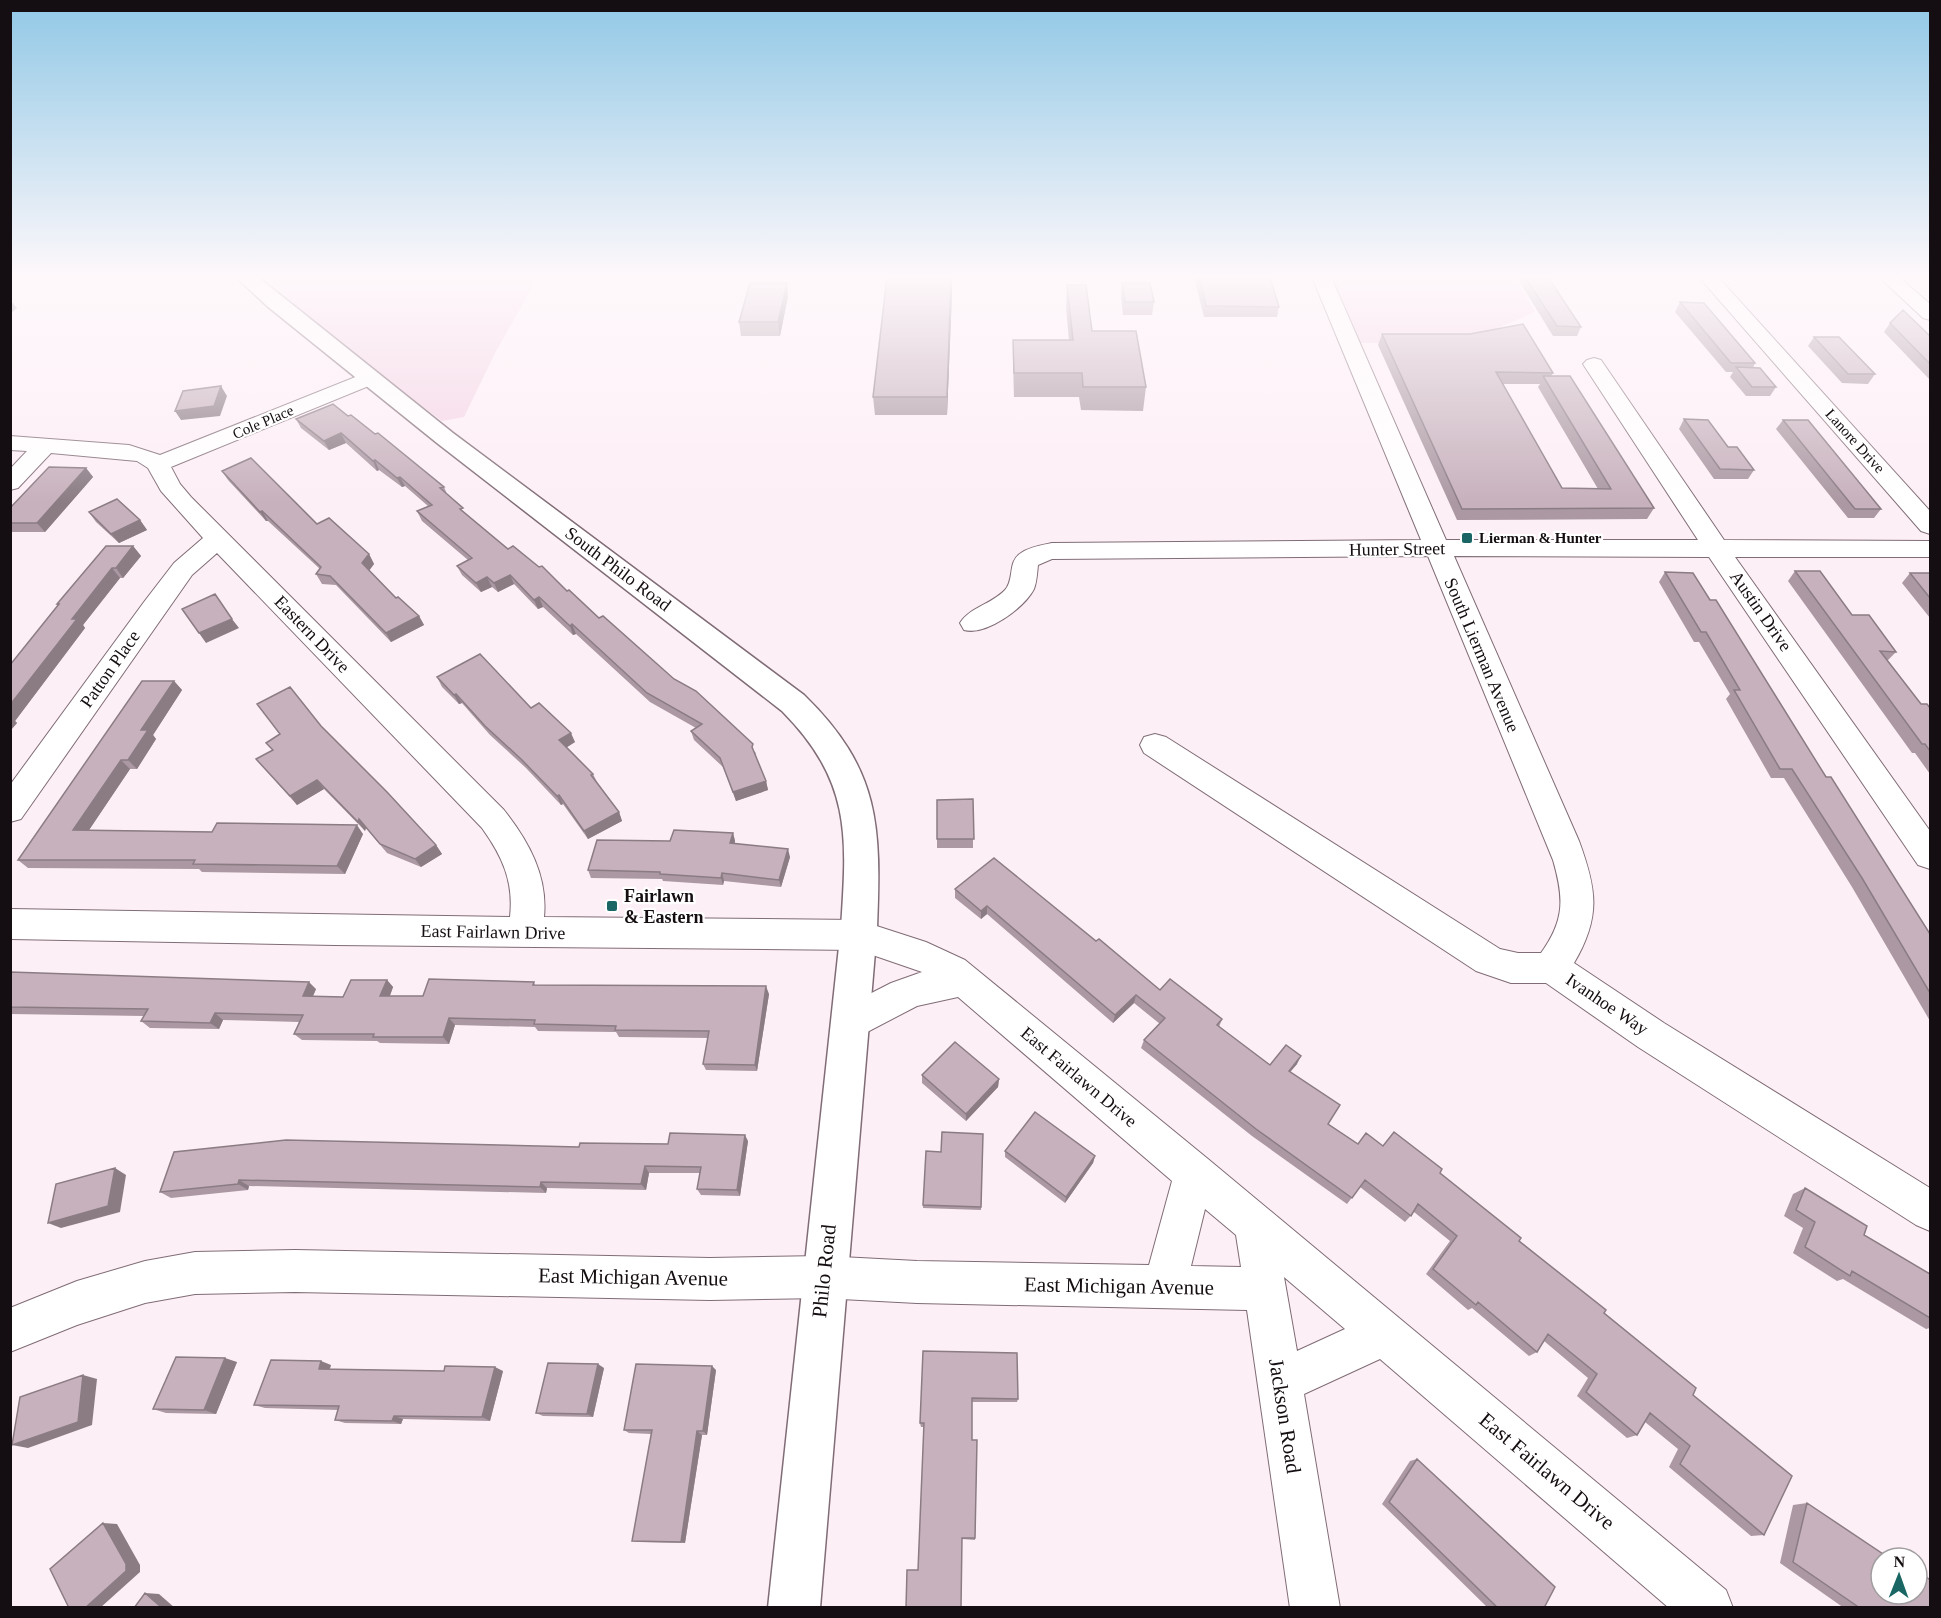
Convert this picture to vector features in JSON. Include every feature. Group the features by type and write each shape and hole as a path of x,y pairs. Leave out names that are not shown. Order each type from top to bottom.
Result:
{"main road":[{"name":"South Philo Road","path":"338,353 793,703 814,723 833,749 849,780 859,816 862,856 858,935"},
{"name":"Philo Road","path":"794,1608 822,1277 858,935"}],"street":[{"name":"South Lierman Avenue","path":"1353,353 1563,841 1574,872 1580,902 1577,922 1563,951 1551,967"},
{"name":"Lanore Drive","path":"1775,353 1930,526"},
{"name":"Austin Drive","path":"1594,364 1716,548 1930,856"},
{"name":"Cole Place","path":"158,464 368,378"},
{"path":"10,443 129,452 145,456 158,464"},
{"path":"10,483 46,445"},
{"name":"Eastern Drive","path":"158,464 168,486 493,819 506,836 525,871 529,896 525,932"},
{"name":"Patton Place","path":"10,810 153,608 183,569 219,538"},
{"name":"Hunter Street","path":"974,623 1014,597 1023,584 1026,559 1052,550 1930,549"},
{"name":"Ivanhoe Way","path":"1155,745 1488,960 1503,967 1528,971 1551,967 1652,1035 1930,1211"},
{"name":"East Fairlawn Drive","path":"10,924 858,935 922,955 948,967 964,980 1708,1608"},
{"path":"850,1024 916,988 964,980"},
{"path":"1165,1286 1194,1173"},
{"name":"Jackson Road","path":"1255,1225 1315,1608"},
{"name":"East Michigan Avenue","path":"10,1330 78,1303 145,1282 195,1273 295,1271 710,1279 822,1277 917,1282 1265,1289"},
{"path":"1280,1382 1385,1334"}],"shaded area":[{"path":"352,353 495,353 464,417 442,421"}],"building":[{"path":"878,353 948,353 947,397 873,397"},
{"path":"1013,353 1140,353 1146,387 1083,387 1082,373 1014,373"},
{"path":"1390,353 1540,353 1553,373 1496,372 1562,488 1611,489 1543,376 1570,376 1654,508 1462,509"},
{"path":"1722,353 1746,353 1755,363 1731,363"},
{"path":"1828,353 1854,353 1875,374 1848,374"},
{"path":"1919,353 1930,353 1930,364"},
{"path":"1736,367 1760,368 1776,387 1752,387"},
{"path":"221,386 214,406 175,411 183,391"},
{"path":"333,404 375,434 378,433 444,487 440,488 463,508 460,509 508,549 513,546 539,567 542,566 567,591 569,590 599,618 603,616 674,679 696,691 753,744 752,747 766,781 733,792 720,758 691,731 702,724 647,693 572,624 570,626 539,597 534,600 510,575 494,583 487,577 476,583 457,566 472,558 417,511 432,505 400,477 397,478 375,460 373,461 341,433 324,441 296,419"},
{"path":"1684,419 1708,420 1728,447 1737,447 1754,470 1720,469"},
{"path":"1783,420 1808,420 1881,509 1855,509"},
{"path":"251,458 317,524 329,518 369,554 362,563 396,598 398,597 419,616 386,633 330,576 316,574 321,567 262,511 260,512 222,471"},
{"path":"49,467 86,468 37,523 10,523 10,508"},
{"path":"117,499 140,520 111,534 89,512"},
{"path":"106,546 133,546 116,568 112,568 72,619 77,619 10,705 10,665"},
{"path":"1795,571 1820,571 1852,615 1869,615 1896,652 1880,651 1921,704 1927,704 1930,708 1930,751 1925,744 1922,744"},
{"path":"1665,572 1693,573 1710,600 1716,600 1826,777 1831,777 1930,934 1930,993 1862,878 1792,769 1780,769 1734,690 1740,690 1706,632 1701,632"},
{"path":"1910,573 1930,573 1930,598"},
{"path":"215,594 232,619 199,633 182,609"},
{"path":"480,654 531,708 539,703 571,733 559,740 593,774 591,775 619,812 584,831 559,795 557,796 437,677"},
{"path":"142,681 174,681 141,730 148,730 128,760 121,760 73,830 212,832 217,823 357,825 337,866 193,864 195,860 18,860"},
{"path":"290,687 321,726 436,845 415,859 380,844 359,819 358,822 317,780 290,796 256,759 273,750 266,743 280,734 257,704"},
{"path":"973,799 974,839 937,839 937,800"},
{"path":"674,830 733,833 730,843 788,849 779,880 722,873 721,878 660,874 660,872 588,870 597,840 670,841"},
{"path":"994,858 1096,941 1099,939 1160,990 1170,979 1222,1019 1217,1025 1270,1065 1286,1045 1301,1056 1289,1071 1340,1105 1328,1124 1358,1144 1366,1133 1383,1146 1394,1132 1442,1169 1440,1173 1521,1238 1519,1241 1606,1310 1604,1313 1696,1388 1693,1395 1792,1476 1764,1535 1680,1464 1690,1446 1650,1413 1637,1435 1586,1392 1597,1374 1548,1334 1537,1352 1478,1302 1476,1305 1433,1269 1457,1236 1418,1204 1411,1216 1365,1180 1352,1198 1256,1129 1144,1040 1165,1018 1136,995 1115,1015 987,906 981,911 955,889"},
{"path":"10,972 309,982 303,996 343,997 351,980 387,980 380,996 423,996 429,979 534,982 533,985 766,986 755,1065 703,1064 709,1031 615,1030 616,1026 534,1024 535,1020 449,1018 443,1037 373,1037 374,1034 294,1034 303,1015 215,1013 210,1023 141,1021 148,1009 10,1007"},
{"path":"955,1042 999,1079 966,1114 922,1075"},
{"path":"1035,1112 1095,1156 1066,1197 1005,1151"},
{"path":"942,1132 983,1134 981,1207 923,1205 926,1151 941,1152"},
{"path":"670,1133 745,1135 737,1190 697,1189 701,1167 645,1166 641,1184 541,1182 540,1187 239,1180 238,1184 160,1192 174,1152 286,1140 579,1147 580,1143 668,1144"},
{"path":"115,1168 108,1206 48,1223 56,1184"},
{"path":"1805,1188 1867,1226 1864,1235 1930,1274 1930,1318 1852,1271 1850,1276 1805,1247 1815,1222 1796,1210"},
{"path":"923,1351 1017,1353 1018,1399 972,1398 972,1440 977,1440 975,1538 962,1538 961,1608 906,1608 907,1570 918,1570 924,1423 920,1423"},
{"path":"176,1357 225,1358 204,1410 153,1409"},
{"path":"271,1360 321,1361 319,1369 444,1371 445,1366 495,1367 482,1417 394,1416 392,1421 335,1420 339,1406 254,1405"},
{"path":"548,1363 598,1364 587,1414 536,1413"},
{"path":"636,1364 712,1366 703,1431 697,1431 681,1542 632,1541 652,1430 624,1430"},
{"path":"83,1375 78,1422 12,1445 20,1397"},
{"path":"1417,1459 1555,1587 1544,1608 1498,1608 1389,1502"},
{"path":"1807,1503 1871,1546 1869,1546 1869,1606 1929,1606 1929,1579 1930,1608 1860,1608 1793,1562"},
{"path":"103,1523 126,1564 126,1571 85,1608 69,1608 50,1569"},
{"path":"145,1593 162,1608 134,1608"}],"place":[{"name":"Lierman & Hunter","path":"1467,538"},
{"name":"Fairlawn & Eastern","path":"612,906"}]}
